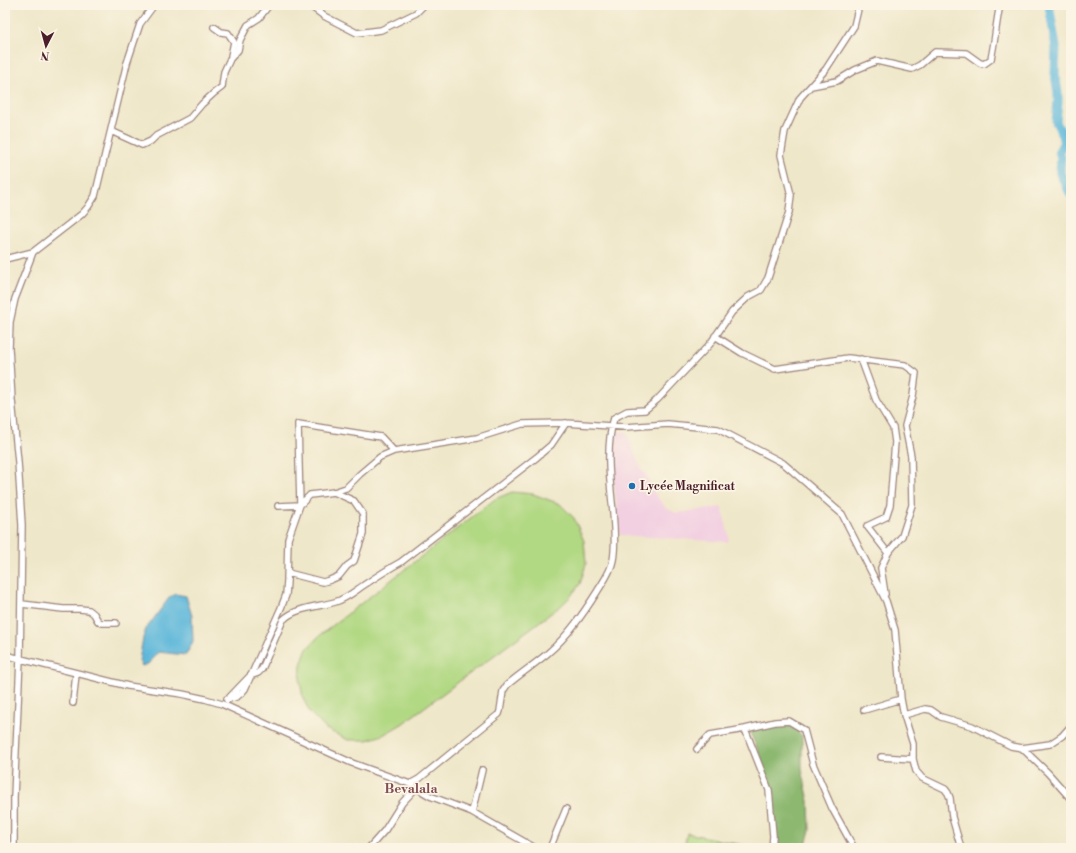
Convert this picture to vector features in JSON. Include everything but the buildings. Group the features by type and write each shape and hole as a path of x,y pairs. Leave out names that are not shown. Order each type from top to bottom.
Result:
{"street":[{"path":"5,258 33,252 82,214 95,196 127,63 140,24 154,5"},
{"path":"230,59 238,50 240,40 248,25 259,18 269,5"},
{"path":"309,5 324,16 357,34 381,30 416,13 424,5"},
{"path":"410,784 419,779 499,714 503,691 507,685 549,653 567,634 583,615 608,574 613,560 614,534 609,450 614,418 627,411 645,410 657,400 705,349 732,312 748,297 761,290 768,278 789,212 791,195 781,155 785,131 800,98 826,69 854,26 859,5"},
{"path":"811,86 837,82 855,70 877,61 912,69 920,65 934,52 966,53 980,63 984,64 991,59 996,20 1000,5"},
{"path":"111,131 142,145 190,118 202,104 222,87 224,72 230,59 234,42 228,33 221,32 214,28"},
{"path":"14,848 14,797 22,604 22,525 9,348 10,322 15,299 33,252"},
{"path":"715,336 742,353 775,369 848,358 905,365 916,373 905,426 911,456 912,505 902,536 888,553 880,568 886,600 895,630 901,699 904,715 913,744 913,758 916,771 922,778 945,789 948,793 952,817 961,848"},
{"path":"861,359 876,400 893,428 895,442 890,505 886,517 867,526 888,553"},
{"path":"252,674 258,673 262,669 283,620 289,615 336,602 348,596 388,568 401,562 537,457 551,445 566,423"},
{"path":"278,506 300,505 310,495 334,492 346,488 380,457 394,451 477,438 522,424 566,423 626,427 668,424 718,429 783,463 842,514 886,600"},
{"path":"222,704 252,674 286,594 288,573 288,539 300,505 298,424 381,438 394,451"},
{"path":"288,573 323,582 339,576 347,566 354,561 363,534 364,514 354,500 334,492"},
{"path":"22,604 63,609 89,610 101,623 116,623"},
{"path":"5,655 128,686 182,694 222,704 352,763 410,784 430,796 472,812 535,848"},
{"path":"73,703 76,674"},
{"path":"864,710 901,699"},
{"path":"904,715 925,709 931,710 941,717 972,726 1011,746 1022,748 1050,744 1062,736 1071,726"},
{"path":"697,749 710,735 775,722 790,721 804,730 813,764 829,802 854,848"},
{"path":"745,729 769,790 773,836 772,848"},
{"path":"1022,748 1048,773 1071,799"},
{"path":"881,758 913,758"},
{"path":"472,812 482,770"},
{"path":"369,848 385,830 402,803 416,788"},
{"path":"550,848 566,808"}],"shaded area":[{"name":"Lycée Magnificat","path":"620,432 626,432 638,462 651,487 666,508 676,513 722,507 729,537 728,542 620,535 612,458 617,434"}],"green space":[{"path":"512,492 533,494 560,504 574,518 584,541 586,564 580,584 570,597 562,605 402,724 383,735 367,740 348,740 326,729 310,713 303,698 300,681 301,665 306,650 318,637 495,499"},
{"path":"779,725 792,728 802,736 802,770 809,801 810,830 805,848 774,848 775,827 771,796 766,775 755,743 749,731"},
{"path":"687,833 742,845 741,848 684,848"}],"water":[{"path":"175,594 186,596 192,616 193,641 186,655 158,652 148,664 142,666 139,661 146,629 169,598"}],"waterway":[{"path":"1049,5 1056,47 1055,74 1058,93 1056,122 1064,137 1063,144 1059,151 1061,158 1060,173 1071,195"}],"place":[{"name":"Lycée Magnificat","path":"632,486"}],"district":[{"name":"Bevalala","path":"411,788"}]}
